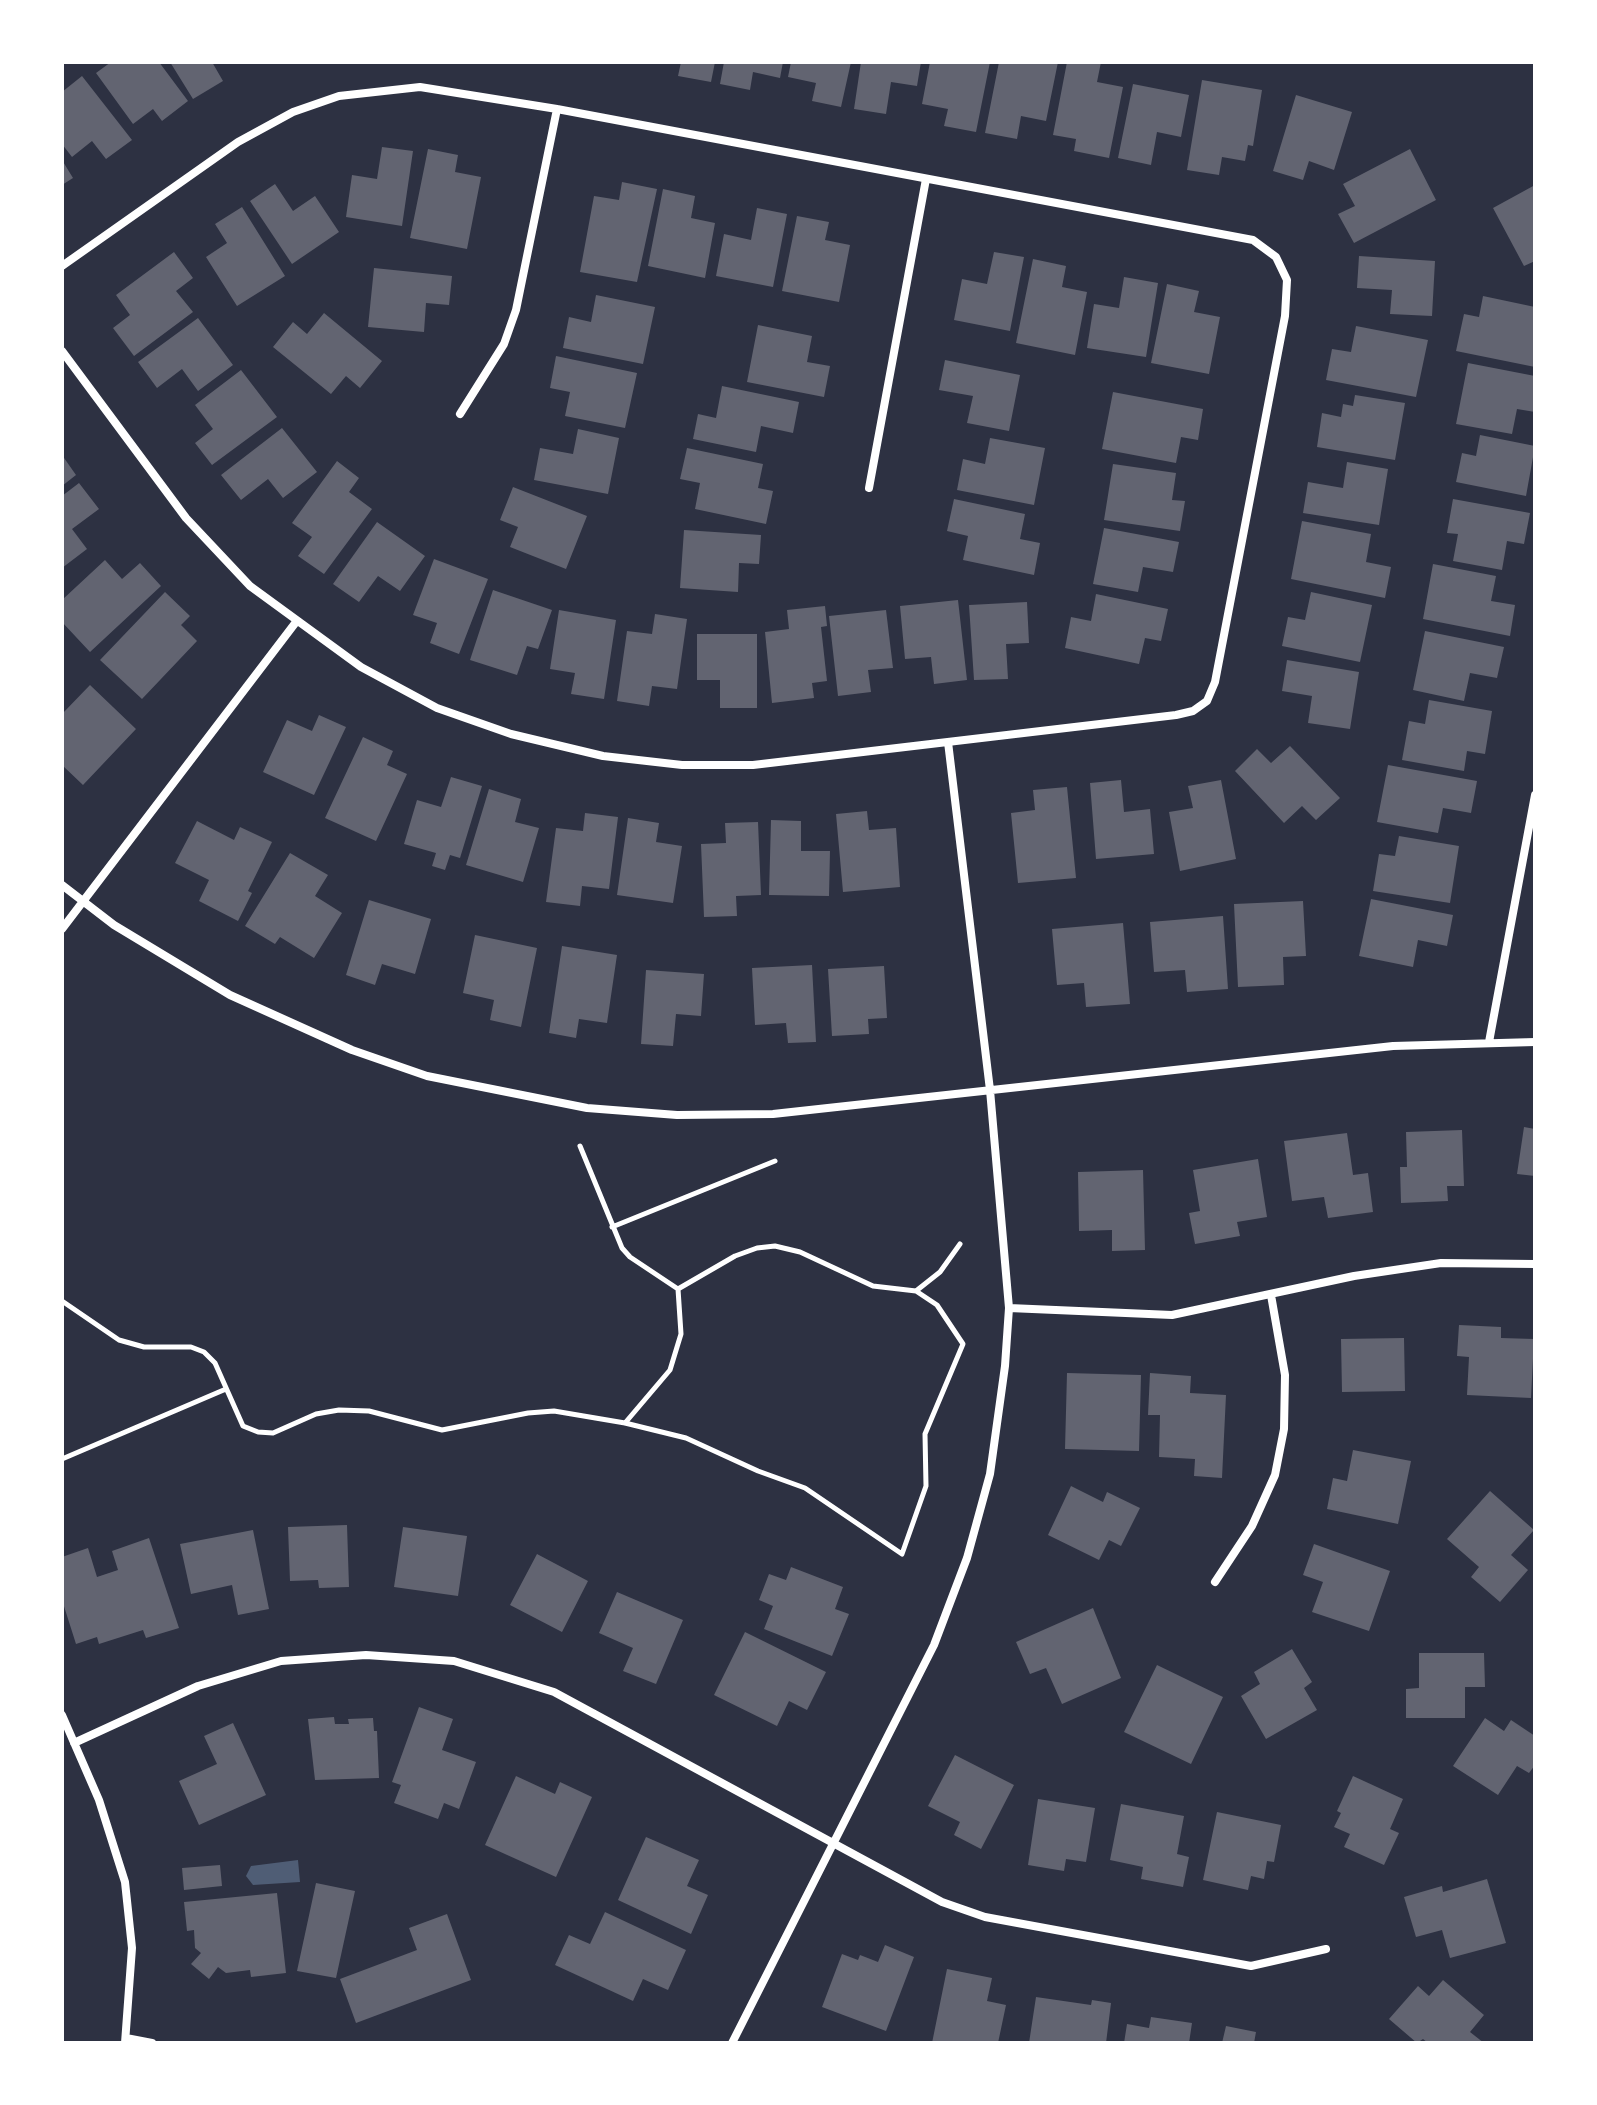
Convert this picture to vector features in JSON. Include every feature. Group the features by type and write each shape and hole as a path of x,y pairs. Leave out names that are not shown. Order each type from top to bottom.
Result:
{"street":[{"path":"62,266 238,142 293,112 339,96 420,87 557,109 1253,240 1276,257 1287,280 1285,316 1215,682 1207,701 1193,711 1176,715 753,765 682,765 603,756 511,734 437,708 361,667 250,586 186,518 70,366 62,351"},
{"path":"460,414 504,344 516,310 557,109"},
{"path":"869,488 926,179"},
{"path":"62,929 296,622"},
{"path":"732,2043 934,1645 967,1558 990,1474 1005,1366 1009,1308 990,1090 948,742"},
{"path":"1489,1042 1535,795"},
{"path":"62,885 154,950 276,1018 352,1050 427,1076 587,1108 677,1115 773,1114 1393,1046 1535,1042"},
{"path":"1009,1308 1172,1315 1354,1276 1441,1263 1535,1264"},
{"path":"1215,1582 1252,1526 1275,1475 1284,1429 1285,1375 1271,1295"},
{"path":"74,1743 198,1686 281,1661 366,1655 454,1661 554,1692 942,1902 985,1917 1251,1966 1326,1949"},
{"path":"62,1715 113,1839 125,1882 132,1948 125,2040 152,2043"}],"path":[{"path":"580,1146 612,1227 630,1257 678,1289"},
{"path":"612,1227 775,1161"},
{"path":"916,1291 940,1272 960,1244"},
{"path":"62,1301 119,1340 144,1347 191,1347 204,1352 215,1363 243,1426 258,1432 273,1433 316,1414 339,1410 369,1411 442,1430 554,1411 625,1423 686,1438 758,1471 805,1488 902,1554 926,1486 925,1434 963,1344 937,1305 916,1291 873,1286 800,1252 775,1246 735,1256 678,1289"},
{"path":"625,1423 670,1370 681,1334 678,1289"},
{"path":"62,1459 226,1389"}],"water":[{"path":"298,1860 300,1882 253,1885 246,1876 251,1866"}],"building":[{"path":"111,62 159,62 188,101 162,121 153,109 133,124 96,73"},
{"path":"170,62 212,62 223,81 193,99"},
{"path":"681,62 715,62 711,82 678,76"},
{"path":"724,62 783,62 780,78 753,72 750,90 720,84"},
{"path":"791,62 851,62 841,107 812,101 816,83 788,77"},
{"path":"861,62 921,62 917,86 891,82 886,114 854,109"},
{"path":"930,62 990,62 976,132 944,126 948,109 922,104"},
{"path":"999,62 1058,62 1046,121 1021,116 1017,139 985,133"},
{"path":"1067,62 1101,62 1097,82 1123,87 1109,158 1074,151 1076,139 1053,135"},
{"path":"82,76 132,140 106,159 92,141 72,157 62,144 62,92"},
{"path":"1202,80 1262,90 1253,146 1248,145 1245,161 1222,157 1219,175 1187,170"},
{"path":"1133,84 1189,95 1181,137 1157,132 1151,165 1118,158"},
{"path":"1296,95 1352,112 1334,170 1309,161 1303,180 1273,171"},
{"path":"382,147 413,151 402,226 346,217 352,175 377,179"},
{"path":"428,149 458,155 455,172 481,177 467,249 410,238"},
{"path":"1410,149 1436,200 1354,243 1338,214 1355,206 1343,184"},
{"path":"62,160 73,178 62,185"},
{"path":"622,182 657,189 637,282 580,272 594,196 619,200"},
{"path":"275,184 293,211 315,196 339,232 292,264 250,201"},
{"path":"1535,185 1535,261 1524,266 1493,208"},
{"path":"663,189 695,196 691,218 715,223 705,278 648,266"},
{"path":"242,207 285,276 237,306 206,257 227,243 215,224"},
{"path":"757,208 787,214 773,287 716,276 724,234 751,240"},
{"path":"797,216 829,222 825,240 850,245 839,302 782,291"},
{"path":"174,252 193,278 176,291 193,312 134,356 113,328 130,315 116,295"},
{"path":"994,252 1024,257 1010,331 954,320 962,279 987,284"},
{"path":"1359,256 1435,261 1432,316 1390,314 1392,290 1357,288"},
{"path":"1033,259 1066,266 1062,287 1087,292 1075,355 1016,343"},
{"path":"374,268 452,276 449,305 426,303 424,332 368,327"},
{"path":"1124,277 1158,283 1146,357 1087,348 1094,304 1119,308"},
{"path":"1167,284 1199,291 1194,312 1220,317 1209,374 1151,363"},
{"path":"596,295 655,307 643,364 563,348 569,317 591,322"},
{"path":"1483,296 1535,307 1535,367 1456,351 1464,314 1479,317"},
{"path":"324,313 382,361 360,388 346,376 331,394 273,347 293,322 307,334"},
{"path":"198,318 233,365 198,391 182,369 157,388 138,362"},
{"path":"758,325 812,336 807,362 830,366 824,397 747,382"},
{"path":"1356,326 1428,340 1416,397 1326,380 1332,349 1351,352"},
{"path":"556,356 637,373 625,428 565,416 570,392 550,388"},
{"path":"945,360 1020,375 1009,431 967,423 973,396 939,390"},
{"path":"1468,363 1535,376 1535,412 1517,409 1512,434 1456,424"},
{"path":"241,370 277,417 212,465 195,443 213,429 195,405"},
{"path":"722,386 799,402 793,433 761,426 756,452 693,439 698,414 716,418"},
{"path":"1113,392 1203,409 1198,440 1181,437 1176,463 1102,449"},
{"path":"1355,395 1405,403 1395,460 1317,447 1322,413 1341,417 1343,404 1353,406"},
{"path":"282,428 317,472 283,498 268,479 241,500 221,475"},
{"path":"578,429 619,438 608,494 534,480 540,448 573,454"},
{"path":"1480,435 1535,446 1526,496 1456,482 1462,453 1476,456"},
{"path":"990,438 1045,448 1034,505 957,490 963,459 985,464"},
{"path":"687,448 763,464 758,488 773,491 766,524 695,509 700,483 680,479"},
{"path":"62,455 76,475 62,486"},
{"path":"337,461 359,478 349,492 372,509 324,574 298,556 312,537 292,523"},
{"path":"1347,462 1388,469 1379,525 1303,513 1308,482 1343,488"},
{"path":"1113,464 1176,473 1172,500 1185,501 1180,531 1104,520"},
{"path":"79,483 99,509 72,529 87,549 62,568 62,496"},
{"path":"513,487 587,516 566,569 510,547 518,527 500,520"},
{"path":"954,499 1025,514 1020,539 1040,543 1034,575 963,560 968,536 947,531"},
{"path":"1453,499 1530,513 1524,544 1507,541 1502,570 1453,561 1458,534 1447,533"},
{"path":"1302,521 1371,534 1366,562 1391,567 1385,598 1291,579"},
{"path":"377,522 425,556 400,591 378,576 359,602 333,584"},
{"path":"1104,528 1179,542 1173,572 1143,567 1138,592 1093,584"},
{"path":"684,530 761,535 759,564 739,563 738,592 680,588"},
{"path":"434,559 488,579 459,654 430,643 437,623 413,615"},
{"path":"105,560 122,579 140,563 161,586 90,652 62,622 62,600"},
{"path":"1433,564 1496,576 1491,601 1515,605 1510,636 1423,619"},
{"path":"493,590 552,610 538,649 527,646 517,675 470,660"},
{"path":"165,592 190,616 181,625 197,641 142,699 100,660"},
{"path":"1311,592 1372,605 1360,662 1282,646 1288,617 1305,620"},
{"path":"1096,594 1168,609 1161,641 1145,638 1139,664 1065,648 1071,617 1091,621"},
{"path":"958,600 967,680 934,684 931,657 905,659 900,606"},
{"path":"1027,602 1029,643 1006,644 1008,679 974,680 969,605"},
{"path":"825,606 827,626 821,627 827,681 812,683 814,698 772,703 765,632 789,629 787,610"},
{"path":"559,610 616,620 604,699 571,694 575,673 550,669"},
{"path":"886,610 893,668 868,670 871,692 838,696 829,616"},
{"path":"655,614 687,619 677,689 652,686 649,706 617,701 627,631 652,634"},
{"path":"1425,631 1504,647 1497,678 1470,673 1464,701 1413,690"},
{"path":"697,634 757,634 757,708 720,708 720,680 697,680"},
{"path":"1287,660 1359,672 1350,729 1308,723 1312,696 1282,691"},
{"path":"90,685 136,729 83,785 62,765 62,714"},
{"path":"1429,700 1492,711 1485,754 1467,751 1464,771 1402,760 1409,721 1425,724"},
{"path":"319,715 346,727 314,795 263,772 287,720 312,731"},
{"path":"363,737 393,751 387,765 407,774 376,841 325,818"},
{"path":"1290,746 1340,798 1316,820 1302,806 1284,823 1235,771 1257,749 1271,763"},
{"path":"1388,765 1477,781 1471,813 1443,808 1438,833 1377,822"},
{"path":"451,777 482,786 460,858 450,855 445,870 432,866 436,853 404,844 417,800 441,807"},
{"path":"1121,780 1124,812 1150,809 1154,854 1096,859 1090,783"},
{"path":"1221,780 1236,859 1180,871 1169,812 1193,808 1188,786"},
{"path":"1067,787 1076,878 1018,883 1011,813 1035,810 1033,790"},
{"path":"489,789 521,799 515,822 539,828 523,882 466,865"},
{"path":"867,811 869,830 896,828 900,887 843,892 836,814"},
{"path":"585,813 618,817 609,889 582,886 580,906 546,902 556,828 583,831"},
{"path":"628,818 659,823 656,842 682,846 673,903 617,895"},
{"path":"771,820 801,821 801,851 830,851 829,896 769,895"},
{"path":"197,821 234,840 240,827 272,842 248,891 252,893 238,921 199,901 209,880 175,863"},
{"path":"758,822 761,895 736,896 737,916 704,917 701,844 726,843 725,823"},
{"path":"1399,836 1459,846 1450,903 1373,891 1379,854 1395,856"},
{"path":"290,853 328,875 315,896 342,913 314,958 280,937 275,944 245,926"},
{"path":"1371,899 1453,915 1447,946 1418,940 1413,967 1359,956"},
{"path":"369,900 431,919 415,974 382,964 375,985 346,975"},
{"path":"1303,901 1306,956 1283,957 1284,985 1238,987 1234,904"},
{"path":"1223,916 1228,989 1187,992 1185,970 1154,972 1150,922"},
{"path":"1123,923 1130,1004 1086,1007 1084,983 1057,985 1052,929"},
{"path":"475,935 537,948 521,1027 490,1020 494,1000 463,993"},
{"path":"562,946 617,955 607,1023 579,1019 576,1038 549,1033"},
{"path":"812,965 816,1042 788,1043 786,1023 755,1025 752,968"},
{"path":"884,966 887,1018 868,1019 869,1034 832,1036 828,969"},
{"path":"646,970 704,974 701,1016 676,1014 673,1046 641,1044"},
{"path":"1524,1127 1535,1129 1535,1176 1517,1174"},
{"path":"1462,1130 1464,1186 1447,1186 1448,1201 1401,1203 1400,1167 1407,1167 1406,1132"},
{"path":"1347,1133 1353,1175 1368,1173 1373,1212 1328,1218 1324,1197 1292,1201 1284,1141"},
{"path":"1258,1159 1267,1217 1237,1222 1240,1236 1195,1244 1189,1213 1200,1211 1193,1170"},
{"path":"1143,1170 1145,1250 1112,1251 1112,1230 1079,1231 1078,1172"},
{"path":"1459,1325 1501,1327 1501,1338 1534,1339 1531,1398 1467,1395 1469,1357 1457,1356"},
{"path":"1404,1338 1405,1391 1342,1392 1341,1339"},
{"path":"1067,1373 1141,1375 1139,1451 1065,1449"},
{"path":"1150,1373 1191,1376 1190,1393 1226,1395 1222,1478 1194,1476 1195,1459 1159,1457 1160,1415 1148,1415"},
{"path":"1353,1450 1411,1461 1398,1524 1327,1509 1333,1478 1347,1481"},
{"path":"1071,1486 1103,1502 1107,1492 1140,1508 1121,1546 1109,1540 1099,1560 1048,1535"},
{"path":"1490,1491 1534,1530 1511,1555 1528,1570 1500,1602 1471,1577 1479,1567 1447,1539"},
{"path":"347,1525 349,1587 319,1588 318,1580 290,1581 288,1527"},
{"path":"403,1527 467,1536 458,1596 394,1587"},
{"path":"253,1530 269,1609 238,1615 232,1585 191,1594 180,1544"},
{"path":"149,1538 179,1628 146,1638 143,1630 99,1644 97,1637 76,1644 62,1600 62,1557 88,1548 97,1577 118,1570 112,1551"},
{"path":"1314,1544 1390,1571 1369,1631 1312,1612 1323,1582 1303,1575"},
{"path":"537,1554 588,1581 562,1632 510,1605"},
{"path":"791,1567 843,1587 835,1609 849,1614 832,1656 764,1629 773,1606 759,1600 769,1574 786,1580"},
{"path":"617,1592 683,1620 656,1684 623,1671 633,1648 599,1633"},
{"path":"1093,1608 1121,1678 1062,1704 1046,1668 1030,1674 1016,1642"},
{"path":"745,1632 826,1672 807,1710 789,1701 777,1726 714,1695"},
{"path":"1292,1649 1312,1682 1304,1688 1317,1710 1266,1739 1241,1696 1260,1684 1254,1672"},
{"path":"1419,1653 1484,1653 1485,1687 1465,1687 1465,1718 1406,1718 1406,1689 1419,1688"},
{"path":"1157,1665 1223,1697 1191,1764 1124,1732"},
{"path":"419,1707 453,1719 442,1750 476,1762 459,1809 444,1803 438,1819 394,1803 401,1785 392,1782"},
{"path":"334,1717 335,1724 349,1724 348,1719 373,1718 374,1731 377,1731 379,1778 315,1780 308,1719"},
{"path":"1485,1718 1504,1731 1511,1720 1535,1736 1535,1765 1529,1773 1517,1766 1498,1795 1453,1766"},
{"path":"233,1723 266,1795 199,1825 179,1781 217,1764 204,1736"},
{"path":"955,1755 1014,1785 981,1849 954,1835 960,1822 928,1806"},
{"path":"516,1776 555,1794 560,1782 592,1797 556,1877 485,1845"},
{"path":"1353,1776 1403,1799 1390,1829 1399,1833 1384,1865 1344,1847 1350,1834 1334,1827 1341,1813 1337,1811"},
{"path":"1038,1799 1095,1808 1086,1862 1066,1859 1064,1871 1028,1865"},
{"path":"1121,1804 1184,1816 1177,1854 1189,1857 1183,1887 1141,1879 1143,1867 1110,1860"},
{"path":"1217,1812 1281,1825 1274,1862 1267,1861 1264,1879 1251,1876 1248,1890 1203,1880"},
{"path":"646,1837 699,1860 687,1886 708,1895 691,1934 618,1900"},
{"path":"220,1865 222,1886 184,1890 182,1868"},
{"path":"1487,1879 1506,1943 1450,1958 1442,1930 1416,1937 1404,1897 1442,1886 1443,1892"},
{"path":"316,1883 355,1891 336,1978 297,1971"},
{"path":"277,1893 286,1973 251,1977 250,1970 226,1973 218,1967 209,1979 191,1964 201,1953 195,1948 194,1930 187,1931 184,1902"},
{"path":"605,1912 686,1950 668,1990 643,1979 633,2001 555,1965 569,1935 590,1944"},
{"path":"447,1914 471,1980 356,2023 340,1979 417,1950 409,1928"},
{"path":"885,1945 914,1957 886,2031 822,2007 842,1954 858,1960 860,1955 878,1962"},
{"path":"947,1969 992,1978 987,2001 1006,2005 998,2043 932,2043"},
{"path":"1443,1980 1484,2015 1470,2032 1484,2043 1428,2043 1423,2039 1417,2043 1389,2019 1418,1986 1429,1996"},
{"path":"1036,1997 1091,2005 1092,2000 1111,2003 1106,2043 1029,2043"},
{"path":"1151,2017 1192,2023 1189,2043 1124,2043 1127,2024 1149,2028"},
{"path":"1226,2026 1256,2032 1254,2043 1222,2043"}]}
